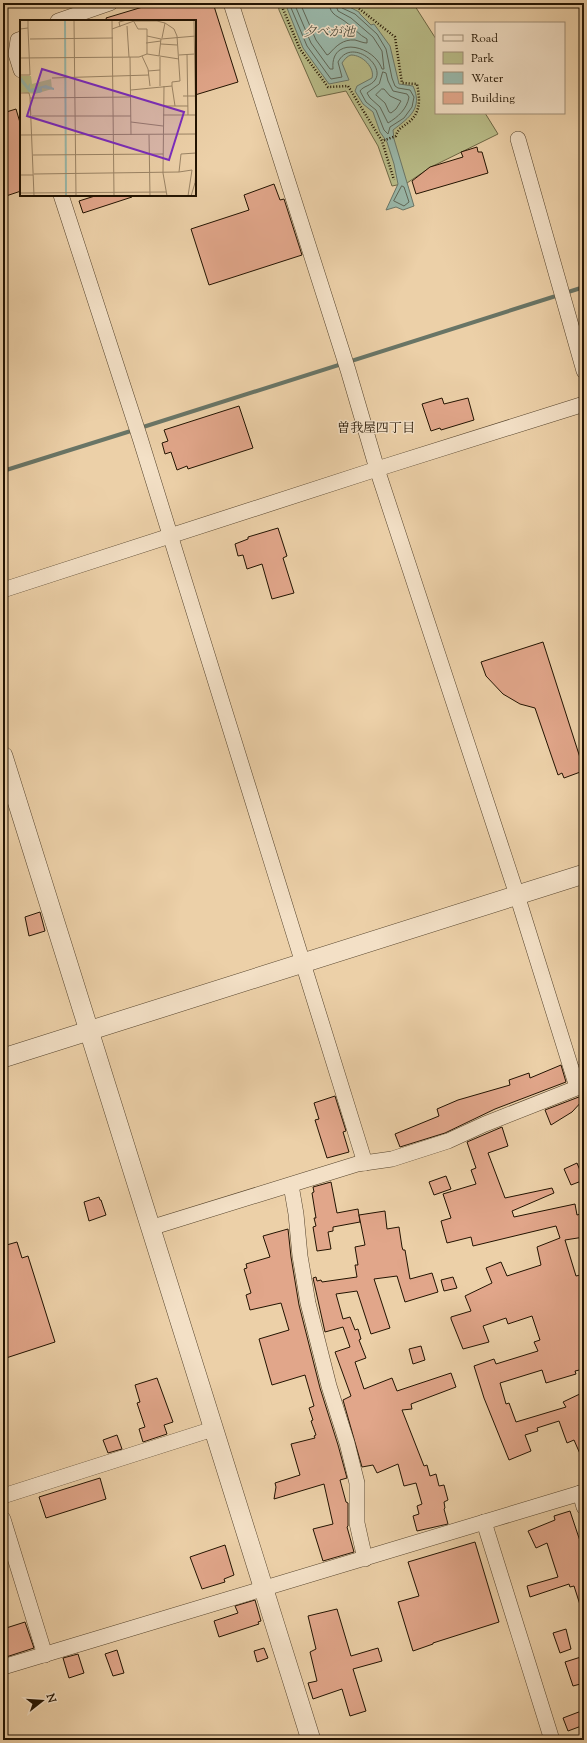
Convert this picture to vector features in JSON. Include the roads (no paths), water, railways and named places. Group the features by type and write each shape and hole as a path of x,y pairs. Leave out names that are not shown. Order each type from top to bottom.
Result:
{"street":[{"path":"61,20 110,3"},
{"path":"150,1228 365,1162 392,1159 448,1141 581,1086 378,469 231,3"},
{"path":"20,39 9,56 20,69"},
{"path":"518,139 584,371"},
{"path":"61,196 140,438 169,537 304,962 365,1162"},
{"path":"3,590 584,404"},
{"path":"3,756 90,1030 212,1429 311,1740"},
{"path":"3,1058 584,874"},
{"path":"291,1185 296,1214 300,1256 308,1303 357,1483 358,1523 365,1559"},
{"path":"3,1496 212,1429"},
{"path":"3,1667 484,1522 583,1498"},
{"path":"3,1519 45,1654"},
{"path":"484,1522 552,1740"}],"water":[{"name":"夕べが池","path":"285,3 342,3 359,12 371,25 374,24 390,46 399,84 413,86 416,94 416,106 413,111 405,121 393,130 394,139 414,206 403,210 396,207 386,210 398,184 394,164 387,142 380,132 373,112 363,104 355,91 357,86 372,78 372,70 370,66 360,57 351,55 342,63 349,80 329,84 303,48"}],"waterway":[{"path":"565,293 584,287"},
{"path":"140,428 559,295"},
{"path":"3,471 134,430"}],"district":[{"name":"曽我屋四丁目","path":"376,429"}]}
